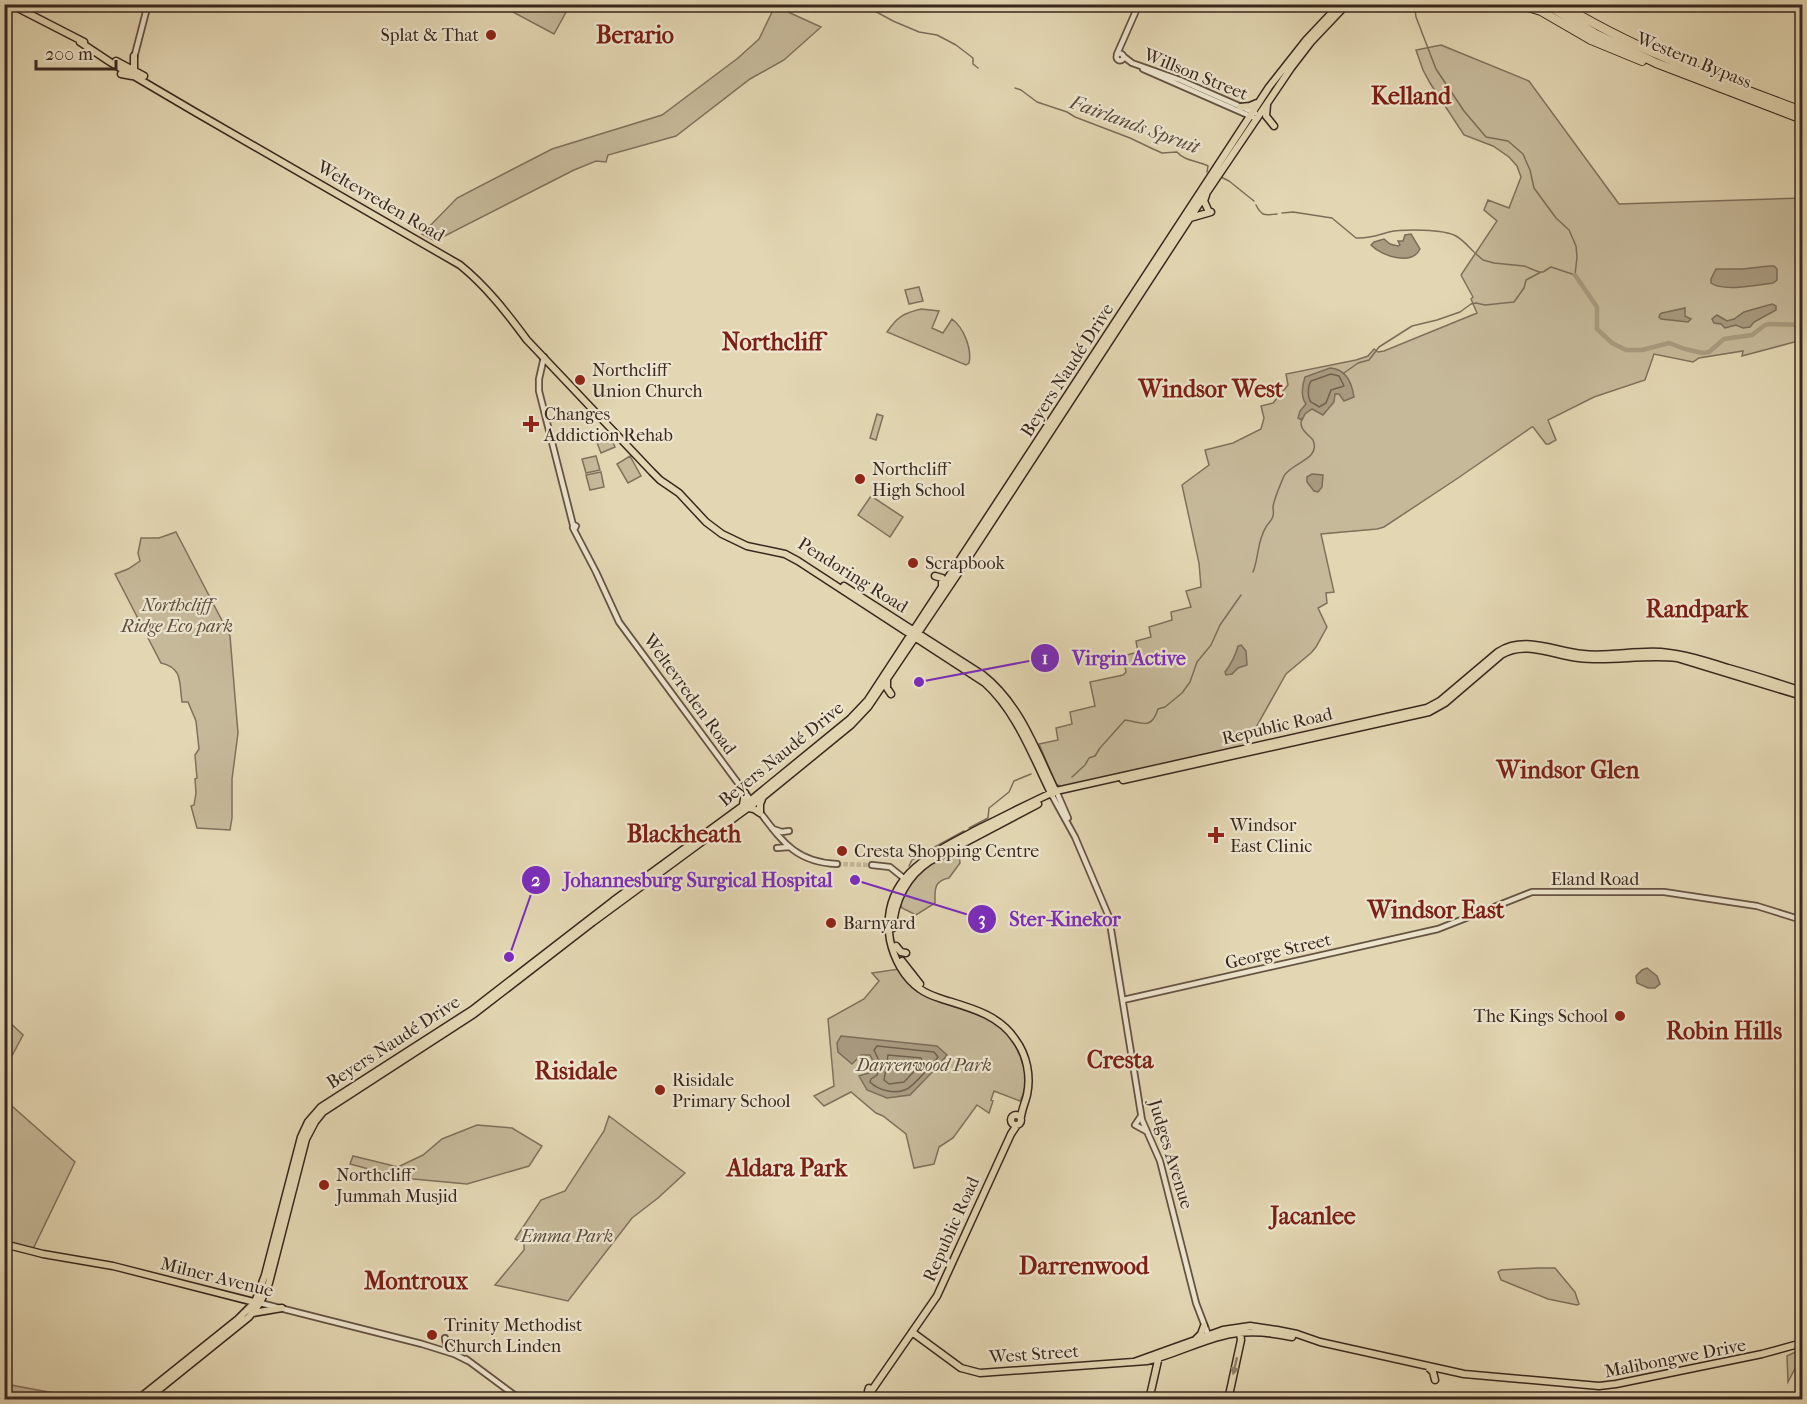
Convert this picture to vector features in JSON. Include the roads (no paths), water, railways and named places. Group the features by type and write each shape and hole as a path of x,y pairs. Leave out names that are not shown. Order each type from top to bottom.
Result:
{"highway":[{"path":"1518,4 1541,11 1607,48 1642,61 1656,63"},
{"name":"Western Bypass","path":"1546,4 1594,33 1656,63 1803,119"},
{"name":"Western Bypass","path":"1561,4 1640,48 1803,111"},
{"path":"1570,4 1594,19 1600,27"}],"main road":[{"path":"10,4 85,43 127,70 134,56"},
{"name":"Beyers Naudé Drive","path":"749,805 850,719 868,700 923,621 1206,194 1255,116 1269,87 1306,40 1340,4"},
{"name":"Beyers Naudé Drive","path":"923,621 942,588 1255,116 1268,102 1300,56 1347,4"},
{"name":"Weltevreden Road","path":"127,70 454,261 474,277 494,298 517,324 527,340 552,366"},
{"name":"Weltevreden Road","path":"127,70 176,97 179,101"},
{"path":"1240,106 1255,104 1269,87"},
{"path":"1268,102 1266,116 1275,126"},
{"path":"1190,218 1210,211 1204,201 1206,194"},
{"name":"Pendoring Road","path":"552,366 656,477 679,493 710,526 749,547 785,554 914,634"},
{"name":"Pendoring Road","path":"735,540 755,547 789,552 900,622 914,634"},
{"path":"935,576 942,578 942,588"},
{"path":"900,622 910,624 923,621 926,632 934,644"},
{"path":"901,651 906,636 903,629"},
{"name":"Beyers Naudé Drive","path":"146,1400 250,1312 257,1302 301,1137 321,1107 472,1010 613,901 764,796 851,725 868,707 888,680 914,634"},
{"name":"Judges Avenue","path":"914,634 986,677 1005,698 1027,732 1054,794"},
{"name":"Judges Avenue","path":"914,634 926,645 994,692 1014,720 1054,794"},
{"path":"908,647 918,644 926,645"},
{"name":"Republic Road","path":"871,1389 941,1288 1011,1134 1015,1124 1012,1117 1018,1116 1027,1092 1028,1074 1023,1054 1006,1028 993,1017 928,994 915,985 902,970 893,951 889,930 890,913 895,894 916,865 928,856 1054,794 1427,708 1440,701 1498,652 1506,647 1520,644 1591,655 1649,652 1678,654 1803,691"},
{"name":"Republic Road","path":"1054,794 1429,712 1445,703 1501,655 1522,648 1586,659 1657,656 1677,658 1803,696"},
{"path":"888,680 886,687 891,694"},
{"path":"976,687 982,685 994,692"},
{"path":"868,700 881,689"},
{"path":"745,794 749,805 760,813"},
{"path":"760,813 760,804 764,796"},
{"name":"Republic Road","path":"906,879 895,912 893,931 896,946 907,969 921,985 943,999"},
{"path":"896,946 907,955 907,969"},
{"name":"Milner Avenue","path":"4,1244 43,1254 113,1266 257,1302"},
{"path":"246,1300 250,1312 282,1308"},
{"name":"Beyers Naudé Drive","path":"137,1400 250,1312"},
{"path":"1204,1325 1210,1336"},
{"path":"1196,1339 1201,1334 1204,1325"},
{"name":"Malibongwe Drive","path":"1158,1358 1228,1328 1241,1326 1263,1327 1297,1334 1304,1338"},
{"path":"1228,1328 1241,1337 1228,1400"},
{"name":"West Street","path":"912,1332 961,1368 975,1373 1134,1362 1158,1358"},
{"name":"Malibongwe Drive","path":"1162,1351 1210,1336 1241,1337 1252,1332 1304,1338 1464,1374 1595,1386 1611,1385 1756,1356 1803,1344"},
{"path":"1149,1400 1158,1358 1162,1351"},
{"name":"West Street","path":"1134,1362 1162,1351"},
{"path":"1425,1366 1432,1370 1438,1378 1445,1372 1464,1374"}],"street":[{"path":"134,56 148,4"},
{"path":"1121,56 1122,43 1139,4"},
{"name":"Willson Street","path":"1121,56 1132,63 1175,78 1240,106 1255,116"},
{"name":"Willson Street","path":"1121,56 1255,116"},
{"name":"Weltevreden Road","path":"544,357 539,391 574,526 619,622 745,794"},
{"path":"541,373 552,366"},
{"name":"Judges Avenue","path":"1054,794 1109,917 1141,1116 1160,1161 1195,1299 1204,1325"},
{"path":"760,813 789,847 815,861 837,864"},
{"path":"773,829 788,833 789,847"},
{"path":"777,848 789,847"},
{"path":"872,865 890,867 906,879"},
{"name":"Eland Road","path":"1438,929 1532,892 1664,892 1757,906 1803,920"},
{"name":"George Street","path":"1123,999 1438,929"},
{"name":"Milner Avenue","path":"257,1302 437,1348"},
{"path":"445,1338 446,1344 455,1352 521,1400"},
{"path":"437,1348 455,1352"},
{"path":"437,1348 468,1361"}],"water":[{"path":"1411,234 1420,249 1410,257 1389,256 1371,245 1384,239 1398,246 1400,245 1398,241 1403,241 1405,235"},
{"path":"1769,266 1777,269 1777,280 1773,283 1724,287 1711,283 1716,269"},
{"path":"1772,304 1776,306 1776,310 1754,322 1750,327 1743,328 1736,325 1725,328 1721,324 1714,323 1712,319 1717,315 1727,321 1744,312"},
{"path":"1685,308 1685,316 1691,319 1688,322 1659,317 1662,313"},
{"path":"1330,368 1344,374 1352,387 1354,397 1344,401 1339,394 1335,394 1334,402 1323,415 1312,409 1305,414 1302,420 1298,418 1306,404 1302,391 1305,377"},
{"path":"1312,474 1323,475 1322,487 1318,492 1314,491 1307,482 1307,477"},
{"path":"1241,645 1246,651 1247,665 1226,675 1225,672 1238,646"},
{"path":"1647,968 1657,976 1660,984 1655,988 1648,988 1637,983 1636,976"},
{"path":"841,1036 937,1046 947,1055 910,1095 887,1098 867,1090 859,1076 872,1072 874,1063 870,1055 861,1055 852,1064 838,1052 837,1043"}],"waterway":[{"name":"Fairlands Spruit","path":"862,4 893,21 919,32 937,35 956,45 973,58 973,64 978,68"},
{"path":"1420,4 1415,10 1416,17 1436,69 1464,111 1486,137 1508,141 1523,154 1534,188 1556,218 1569,230 1573,239 1577,257 1575,275 1551,267 1539,272 1524,266 1494,263 1483,260 1475,253"},
{"name":"Fairlands Spruit","path":"1015,88 1037,102 1067,112 1162,153 1177,152 1208,166 1207,172"},
{"name":"Fairlands Spruit","path":"1221,177 1254,201"},
{"name":"Fairlands Spruit","path":"1256,205 1264,214 1277,214"},
{"name":"Fairlands Spruit","path":"1282,213 1293,212 1332,218 1356,238 1404,230 1442,232 1459,238 1474,252"},
{"path":"1344,373 1358,363 1369,360 1379,347 1412,326 1460,312 1471,304 1514,302 1524,288 1526,280 1541,272"},
{"path":"1575,275 1597,307 1597,329 1612,343 1626,350 1642,350 1669,343 1703,353 1709,352 1724,339 1752,335 1765,325 1802,325"},
{"path":"1253,572 1261,538 1272,518 1273,507 1284,476 1313,452 1313,440 1302,428 1302,418"},
{"path":"1072,777 1089,758 1095,756 1125,720 1149,723 1158,709 1165,707 1182,693 1190,682 1197,662 1211,645 1220,625 1241,595"},
{"path":"969,828 988,818 989,808 1009,792 1014,781 1031,774"},
{"path":"909,866 912,860 964,831"}],"tunnel":[{"path":"837,864 872,865"}],"place":[{"name":"Splat & That","path":"491,35"},
{"name":"Northcliff Union Church","path":"580,380"},
{"name":"Changes Addiction Rehab","path":"531,424"},
{"name":"Northcliff High School","path":"860,479"},
{"name":"Scrapbook","path":"913,563"},
{"name":"Virgin Active","path":"919,682"},
{"name":"Windsor East Clinic","path":"1216,835"},
{"name":"Cresta Shopping Centre","path":"842,851"},
{"name":"Ster-Kinekor","path":"855,880"},
{"name":"Barnyard","path":"831,923"},
{"name":"Johannesburg Surgical Hospital","path":"509,957"},
{"name":"The Kings School","path":"1620,1016"},
{"name":"Risidale Primary School","path":"660,1090"},
{"name":"Northcliff Jummah Musjid","path":"324,1185"},
{"name":"Trinity Methodist Church Linden","path":"432,1335"}],"district":[{"name":"Berario","path":"635,35"},
{"name":"Kelland","path":"1411,96"},
{"name":"Northcliff","path":"772,342"},
{"name":"Windsor West","path":"1211,389"},
{"name":"Randpark","path":"1697,609"},
{"name":"Windsor Glen","path":"1568,770"},
{"name":"Blackheath","path":"684,834"},
{"name":"Windsor East","path":"1436,910"},
{"name":"Robin Hills","path":"1724,1031"},
{"name":"Cresta","path":"1120,1060"},
{"name":"Risidale","path":"576,1071"},
{"name":"Aldara Park","path":"787,1168"},
{"name":"Jacanlee","path":"1313,1216"},
{"name":"Darrenwood","path":"1084,1266"},
{"name":"Montroux","path":"416,1281"}],"park label":[{"name":"Northcliff Ridge Eco park","path":"177,615"},
{"name":"Darrenwood Park","path":"924,1065"},
{"name":"Emma Park","path":"567,1236"}]}
